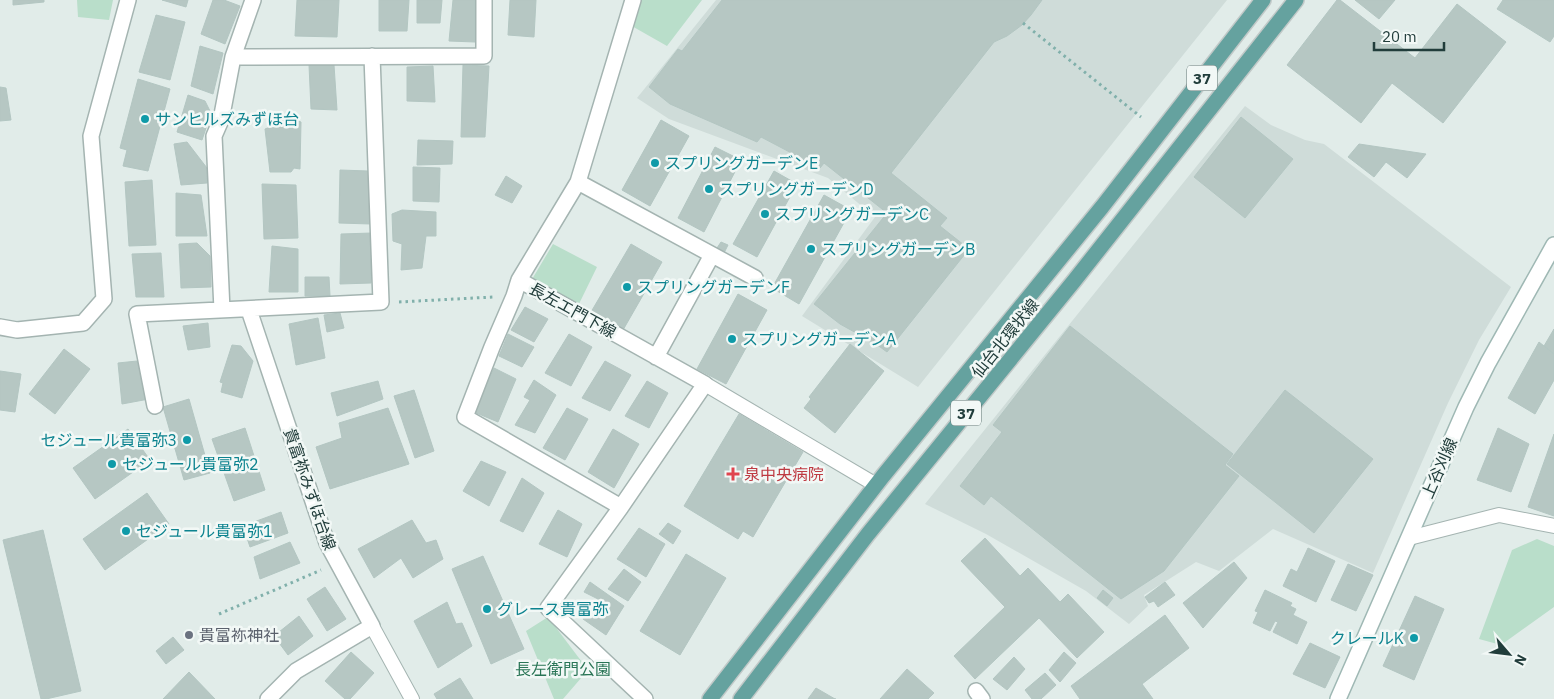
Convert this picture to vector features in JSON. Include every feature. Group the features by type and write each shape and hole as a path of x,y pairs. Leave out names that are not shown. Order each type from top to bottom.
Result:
{"main road":[{"name":"仙台北環状線","path":"710,699 876,485 1089,222 1263,0"},
{"name":"仙台北環状線","path":"741,699 868,534 1086,266 1296,0"}],"street":[{"path":"0,327 16,330 83,323 104,299 90,136 128,0"},
{"path":"222,310 214,136 222,120 233,57 253,0"},
{"path":"233,57 484,56 484,0"},
{"path":"519,280 578,182 633,0"},
{"path":"155,406 137,314 249,310 381,302 372,56"},
{"path":"578,182 755,278"},
{"name":"上谷刈線","path":"1338,699 1453,437 1488,363 1554,245"},
{"path":"656,357 712,256"},
{"name":"長左エ門下線","path":"621,507 465,417 519,280 705,384"},
{"name":"貴富祢みずほ台線","path":"249,310 327,544 372,626"},
{"path":"645,699 548,608 621,507 705,384"},
{"path":"268,699 296,671 372,626"}],"lane":[{"path":"705,384 876,485"},
{"path":"1409,538 1499,516 1554,526"},
{"path":"372,626 412,699"}],"path":[{"path":"1023,23 1141,117"},
{"path":"381,302 514,296"},
{"path":"219,614 338,563"}],"shaded area":[{"path":"716,0 1227,0 918,387 802,316 875,217 828,178 669,119 637,98"},
{"path":"1245,106 1271,125 1305,140 1324,144 1511,287 1479,340 1448,403 1373,573 1273,529 1219,571 1196,562 1144,595 1148,606 1129,624 1086,591 986,534 925,504"}],"green space":[{"path":"77,0 113,0 109,20 78,17"},
{"path":"637,0 702,0 667,46 630,25"},
{"path":"553,244 597,267 577,308 531,281"},
{"path":"1537,539 1554,546 1554,607 1501,645 1479,639 1512,550"},
{"name":"長左衛門公園","path":"548,617 588,670 563,699 554,699 526,631"}],"building":[{"path":"13,0 44,0 44,2 13,5"},
{"path":"162,0 188,0 186,7"},
{"path":"213,0 224,0 240,6 225,44 201,34"},
{"path":"297,0 339,0 337,37 295,36"},
{"path":"379,0 409,0 407,31 379,31"},
{"path":"417,0 442,0 440,23 417,23"},
{"path":"453,0 475,0 475,42 449,41"},
{"path":"510,0 536,0 534,37 508,35"},
{"path":"722,0 1042,0 1022,25 1007,36 994,42 891,173 947,218 940,226 969,249 887,352 840,324 814,304 887,213 824,163 820,168 761,137 757,142 670,104 649,87 678,49 682,51"},
{"path":"1337,0 1340,0 1415,58 1457,4 1506,42 1443,123 1392,83 1361,123 1287,65"},
{"path":"1355,0 1395,0 1379,19"},
{"path":"1503,0 1554,0 1554,36 1550,42 1497,9"},
{"path":"156,15 185,22 170,80 139,72"},
{"path":"200,46 223,53 213,94 191,86"},
{"path":"309,65 334,65 337,110 311,109"},
{"path":"463,65 489,66 485,137 461,137"},
{"path":"433,66 435,102 407,101 407,67"},
{"name":"サンヒルズみずほ台","path":"138,79 170,89 148,171 123,166 127,150 120,148"},
{"path":"0,87 6,88 11,120 0,121"},
{"path":"188,95 205,101 211,113 202,140 177,132"},
{"path":"284,116 301,122 300,169 294,168 291,172 270,172 265,129 280,123"},
{"path":"1241,117 1293,159 1245,218 1194,177"},
{"name":"スプリングガーデンE","path":"661,120 689,136 650,206 622,190"},
{"path":"418,140 453,141 452,164 417,165"},
{"path":"187,142 207,168 207,183 181,185 174,144"},
{"path":"1359,144 1426,154 1407,178 1386,162 1374,177 1348,157"},
{"name":"スプリングガーデンD","path":"715,147 741,160 704,232 678,218"},
{"path":"413,167 440,168 439,202 413,201"},
{"path":"340,170 368,171 371,224 339,223"},
{"name":"スプリングガーデンC","path":"774,171 797,184 757,257 733,244"},
{"path":"506,176 522,186 512,203 495,195"},
{"path":"152,180 156,245 129,246 125,182"},
{"path":"262,184 296,185 298,238 264,239"},
{"path":"176,193 201,195 207,236 176,236"},
{"name":"スプリングガーデンB","path":"824,195 851,210 799,304 772,288"},
{"path":"402,210 436,212 436,236 426,236 422,268 401,270 402,244 393,241 392,214"},
{"path":"372,233 371,283 340,284 341,234"},
{"path":"721,242 728,245 723,255 715,251"},
{"path":"197,243 210,256 211,287 181,288 179,244"},
{"name":"スプリングガーデンF","path":"631,244 662,262 623,330 591,312"},
{"path":"272,246 298,249 298,292 269,292"},
{"path":"161,253 164,297 136,297 132,254"},
{"path":"305,277 329,277 330,296 305,296"},
{"name":"スプリングガーデンA","path":"738,294 767,310 726,384 697,369"},
{"path":"525,307 548,319 534,342 511,330"},
{"path":"340,313 344,328 327,332 324,315"},
{"path":"318,318 325,358 296,365 289,324"},
{"path":"208,323 210,347 188,350 183,326"},
{"path":"1070,326 1233,454 1225,465 1239,476 1164,571 1121,599 991,496 984,505 960,486 1002,432 993,425"},
{"path":"1554,329 1554,354 1544,346"},
{"path":"508,334 534,347 522,367 499,356"},
{"path":"569,334 592,347 571,386 545,373"},
{"path":"1539,342 1554,354 1554,380 1535,414 1508,398"},
{"path":"850,344 884,371 835,433 804,408 811,399 809,397"},
{"path":"232,345 241,346 253,361 242,398 221,392 223,383 220,382"},
{"path":"64,349 90,369 55,414 29,394"},
{"path":"137,361 149,399 122,404 118,363"},
{"path":"605,361 631,375 610,411 582,398"},
{"path":"494,368 516,379 498,422 474,412"},
{"path":"0,371 21,374 15,412 0,410"},
{"path":"534,380 556,395 535,433 515,425 530,400 524,397"},
{"path":"378,381 383,399 337,416 331,393"},
{"path":"647,381 668,393 649,428 625,416"},
{"path":"414,390 434,451 415,458 394,396"},
{"path":"1285,390 1373,459 1314,533 1227,464"},
{"name":"セジュール貴富弥3","path":"189,399 210,473 184,480 163,407"},
{"path":"388,408 409,464 330,489 316,447 342,438 339,423"},
{"path":"567,408 588,419 565,460 543,448"},
{"path":"739,414 803,452 753,537 743,531 738,539 684,506"},
{"path":"245,428 265,490 234,501 212,439"},
{"path":"1498,428 1529,444 1511,492 1477,480"},
{"name":"セジュール貴富弥2","path":"128,429 150,460 95,499 73,468"},
{"path":"613,429 639,444 614,488 588,472"},
{"path":"1554,434 1554,516 1528,507"},
{"path":"481,461 506,472 489,506 463,491"},
{"path":"522,478 544,493 523,532 500,521"},
{"name":"セジュール貴富弥1","path":"147,493 169,524 105,570 83,539"},
{"path":"558,510 582,524 567,557 539,544"},
{"path":"281,512 288,533 250,547 243,526"},
{"path":"412,520 426,543 436,540 443,559 413,578 401,558 374,578 358,549"},
{"path":"668,523 681,531 673,544 659,534"},
{"path":"639,528 665,544 646,577 617,559"},
{"path":"43,530 81,691 46,699 41,699 3,540"},
{"path":"985,538 1020,576 1028,568 1060,602 1068,594 1104,632 1077,658 1039,618 975,679 954,656 1005,607 961,561"},
{"path":"290,542 300,563 260,579 254,557"},
{"path":"1308,548 1335,561 1316,602 1283,586 1291,569 1297,572"},
{"path":"686,554 726,578 680,655 640,631"},
{"name":"グレース貴富弥","path":"483,556 524,649 491,664 452,569"},
{"path":"1234,562 1247,578 1203,628 1183,603"},
{"path":"1348,564 1373,575 1356,611 1331,600"},
{"path":"624,569 641,582 628,601 608,589"},
{"path":"590,582 624,606 606,635 583,619 598,599 584,592"},
{"path":"1165,582 1175,595 1158,607 1154,601 1149,603 1145,597"},
{"path":"325,587 346,619 327,631 307,599"},
{"path":"1103,590 1113,598 1107,606 1097,598"},
{"path":"1265,590 1292,603 1290,606 1296,609 1293,615 1307,622 1297,644 1273,632 1278,622 1275,621 1270,631 1253,623 1258,612 1255,611"},
{"name":"クレールK","path":"1415,596 1444,609 1414,680 1383,666"},
{"path":"447,602 456,624 462,623 472,646 438,668 414,621"},
{"path":"1165,615 1189,648 1142,684 1153,699 1080,699 1071,686"},
{"path":"299,616 313,636 288,655 274,636"},
{"path":"173,637 184,650 166,664 156,651"},
{"path":"1310,643 1340,657 1325,688 1293,674"},
{"path":"351,652 374,673 350,699 345,699 325,681"},
{"path":"1064,652 1076,663 1060,682 1049,670"},
{"path":"1014,657 1025,669 1007,690 993,679"},
{"path":"907,669 934,693 928,699 880,699"},
{"path":"189,672 215,699 163,699"},
{"path":"1045,673 1056,685 1041,699 1032,699 1025,690"},
{"path":"460,678 473,699 437,699 434,694"},
{"path":"816,688 835,699 808,699"}],"place":[{"name":"サンヒルズみずほ台","path":"145,119"},
{"name":"スプリングガーデンE","path":"655,163"},
{"name":"スプリングガーデンD","path":"709,189"},
{"name":"スプリングガーデンC","path":"765,214"},
{"name":"スプリングガーデンB","path":"811,249"},
{"name":"スプリングガーデンF","path":"627,287"},
{"name":"スプリングガーデンA","path":"732,339"},
{"name":"セジュール貴富弥3","path":"187,440"},
{"name":"セジュール貴富弥2","path":"112,464"},
{"name":"泉中央病院","path":"733,474"},
{"name":"セジュール貴富弥1","path":"126,531"},
{"name":"グレース貴富弥","path":"487,609"},
{"name":"貴富祢神社","path":"189,635"},
{"name":"クレールK","path":"1414,638"}]}
